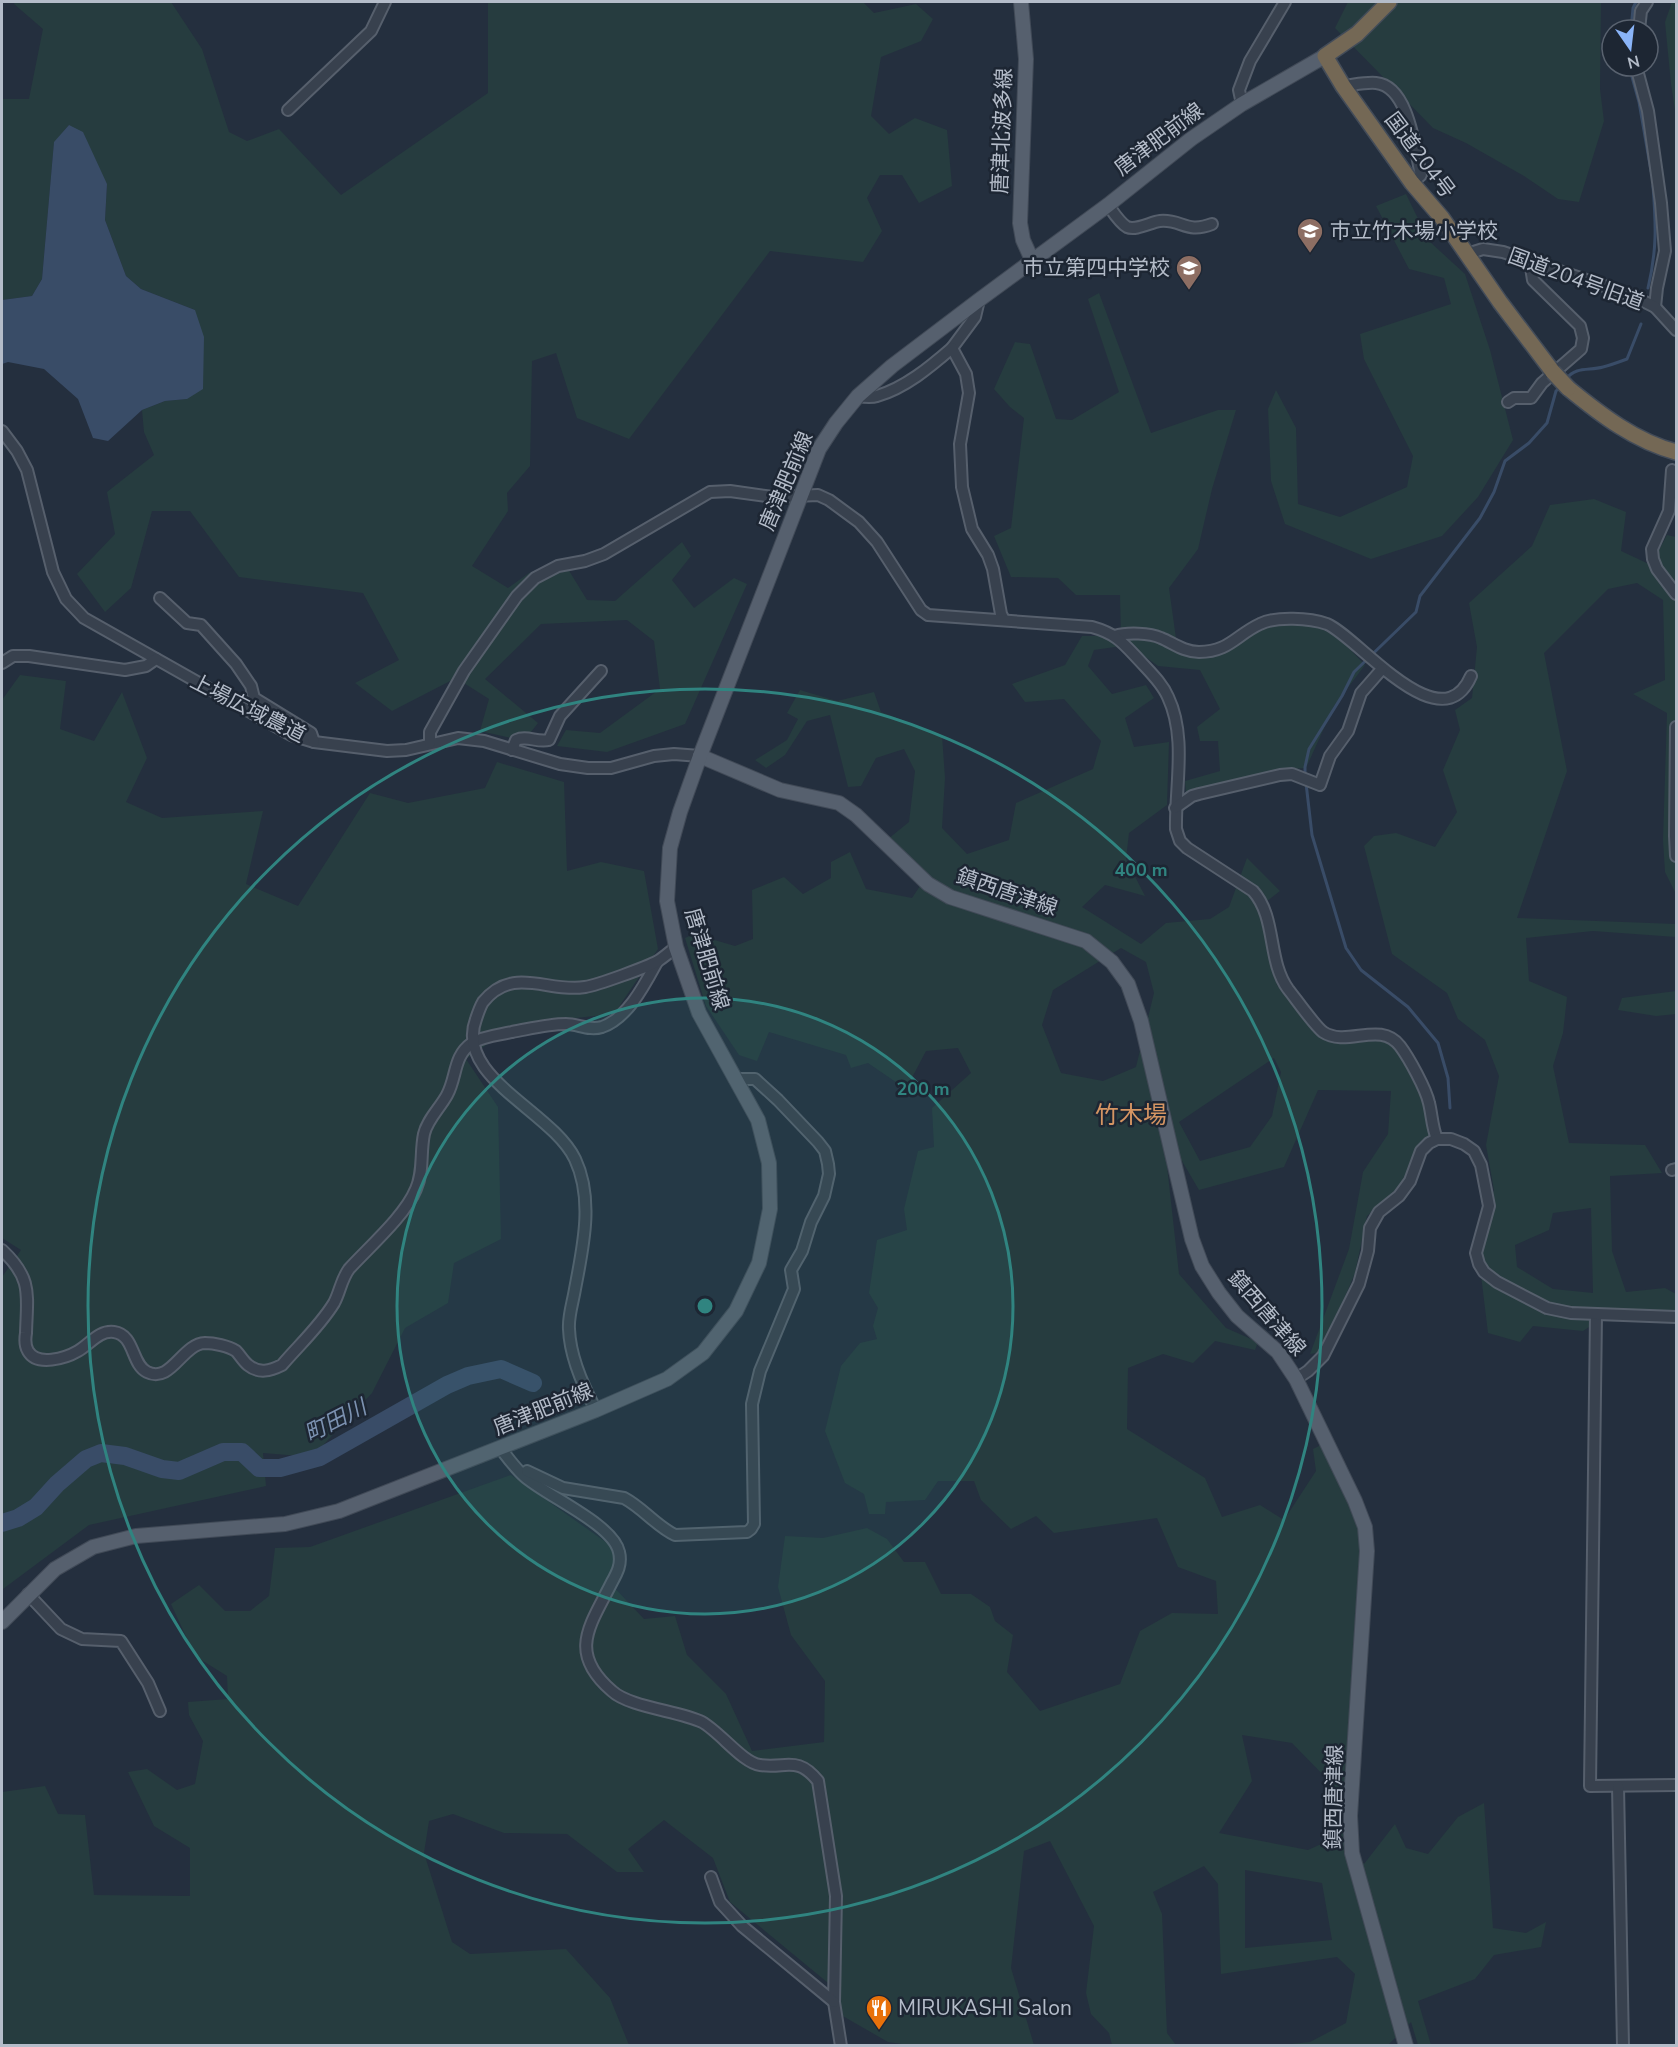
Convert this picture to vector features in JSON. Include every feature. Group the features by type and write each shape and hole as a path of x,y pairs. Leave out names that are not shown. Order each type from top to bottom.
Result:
{"highway":[{"path":"1325,57 1357,33 1389,2"},
{"name":"国道204号","path":"1325,57 1412,183 1442,218 1500,302 1553,372 1592,408 1628,432 1677,452"}],"main road":[{"name":"唐津北波多線","path":"1021,2 1026,59 1020,223 1023,240 1032,261"},
{"name":"唐津肥前線","path":"2,1622 55,1569 93,1547 136,1536 285,1524 339,1511 501,1449 667,1380 703,1353 735,1311 759,1263 771,1209 769,1163 758,1120 699,1013 676,947 667,901 670,848 700,756 819,449 858,396 892,366 1108,205 1191,139 1242,104 1325,57"},
{"name":"鎮西唐津線","path":"700,756 780,790 839,803 856,815 928,884 950,897 1086,941 1112,962 1128,984 1141,1021 1192,1239 1202,1266 1237,1316 1278,1352 1296,1379 1355,1501 1365,1527 1367,1551 1350,1816 1352,1853 1406,2046"}],"street":[{"path":"288,110 371,31 385,2"},
{"path":"1242,104 1239,90 1250,61 1285,2"},
{"path":"1640,18 1641,11 1647,2"},
{"path":"1639,78 1648,111 1661,203 1665,251 1655,307"},
{"path":"1343,86 1377,83 1392,88 1401,101 1414,142 1420,176 1412,183"},
{"path":"1108,205 1127,227 1133,228 1166,220 1199,229 1212,224"},
{"name":"国道204号旧道","path":"1467,254 1483,249 1503,252 1631,295 1655,307 1677,330"},
{"path":"1508,402 1514,398 1531,398 1542,383 1581,349 1583,338 1580,326 1533,280 1530,261"},
{"path":"858,396 874,397 904,384 934,364 952,348 975,317 979,300"},
{"path":"952,348 966,374 969,393 960,444 962,487 972,529 988,555 993,569 1004,620"},
{"name":"上場広域農道","path":"2,431 17,451 27,470 53,572 66,599 84,618 291,735 314,742 387,751 406,750 458,738 484,741 560,764 588,768 611,768 654,756 674,754 700,756"},
{"path":"1672,470 1669,511 1652,549 1657,569 1677,594"},
{"path":"430,743 430,732 464,671 516,596 536,578 558,566 585,561 604,554 710,492 730,490 773,497 818,495 829,500 859,522 877,542 921,610 928,615 1092,627 1115,636 1153,674 1163,687 1175,715 1178,741 1176,829 1180,841 1187,848 1253,891 1261,900 1266,910 1280,971 1286,986 1322,1031 1335,1037 1380,1034 1392,1038 1400,1046 1426,1093 1437,1139"},
{"path":"160,598 187,623 201,625 236,664 250,686 254,698 311,734 314,742"},
{"path":"1115,636 1121,634 1158,636 1182,649 1196,652 1209,651 1222,649 1258,624 1270,620 1312,619 1336,628 1401,683 1429,697 1446,698 1459,694 1471,676"},
{"path":"2,663 13,656 29,656 125,670 146,666 156,659"},
{"path":"1176,808 1192,796 1280,775 1292,774 1320,785 1330,756 1348,730 1361,693 1379,666"},
{"path":"512,750 516,740 522,737 541,742 549,740 560,716 601,671"},
{"path":"1677,727 1675,790 1677,856"},
{"path":"596,1410 576,1363 570,1344 568,1326 582,1257 586,1206 582,1179 574,1157 551,1128 490,1077 472,1044 472,1029 482,1004 495,990 510,982 567,988 587,987 657,962 676,947"},
{"path":"2,1250 20,1270 26,1284 28,1302 25,1342 28,1351 34,1357 45,1360 60,1358 76,1352 96,1336 114,1332 123,1336 130,1344 140,1366 153,1374 168,1370 188,1349 204,1343 220,1345 235,1351 256,1370 273,1369 282,1365 323,1319 335,1301 342,1278 406,1208 416,1190 422,1172 424,1134 448,1094 461,1054 483,1038 542,1026 568,1024 590,1029 603,1027 638,997 657,962"},
{"path":"511,1462 563,1488 624,1498 675,1535 747,1532 752,1529 754,1524 752,1404 760,1371 794,1288 791,1270 802,1251 811,1222 824,1196 829,1174 825,1151 778,1100 754,1079 735,1079"},
{"path":"1296,1379 1323,1356 1359,1284 1368,1251 1370,1228 1379,1212 1399,1196 1410,1181 1421,1151 1437,1139 1451,1139 1464,1144 1474,1151 1481,1165 1489,1206 1476,1253 1484,1272 1497,1282 1547,1308 1571,1313 1677,1317"},
{"path":"1596,1314 1590,1786 1677,1785"},
{"path":"501,1449 526,1478 579,1512 610,1536 617,1545 620,1555 619,1568 591,1623 585,1642 586,1655 595,1673 613,1693 701,1722 721,1735 754,1763 760,1765 789,1764 809,1770 818,1781 836,1896 834,2002 841,2046"},
{"path":"28,1594 61,1629 82,1639 121,1641 148,1683 160,1711"},
{"path":"1618,1786 1623,2046"},
{"path":"711,1877 720,1902 742,1926 834,2002"}],"green space":[{"path":"15,2 171,2 202,49 229,132 247,141 279,129 341,195 488,93 488,2 863,2 874,13 916,4 933,19 921,41 881,57 871,116 889,134 915,118 947,130 952,186 919,203 902,175 880,175 867,198 882,231 863,262 770,251 629,439 577,418 556,353 532,361 530,466 507,493 508,511 472,566 508,588 529,573 568,569 587,600 615,601 682,542 691,556 672,580 694,608 734,578 747,584 685,724 607,752 557,746 566,730 600,733 660,689 654,641 627,620 541,624 485,679 538,723 524,741 480,731 489,699 456,678 392,711 355,683 399,660 363,593 239,577 190,511 152,511 131,588 105,612 77,574 115,534 107,492 154,455 144,432 142,410 165,401 187,399 195,310 141,289 126,276 105,220 107,184 69,125 54,143 42,279 32,296 2,300 2,99 29,99 43,29 14,4"},
{"path":"1348,2 1601,2 1600,89 1604,121 1579,202 1558,199 1524,176 1466,143 1433,128 1335,28"},
{"path":"1672,2 1676,2 1676,117 1665,22"},
{"path":"1406,194 1429,241 1465,274 1490,350 1513,440 1478,497 1442,536 1371,559 1285,524 1271,481 1268,409 1276,390 1296,428 1298,504 1340,517 1407,487 1413,456 1364,359 1360,334 1451,304 1444,278 1409,269 1376,206"},
{"path":"1099,293 1151,433 1218,410 1236,410 1212,489 1198,549 1169,588 1178,653 1211,657 1264,627 1307,622 1338,637 1365,665 1334,706 1306,768 1278,770 1186,793 1185,781 1220,771 1218,741 1200,741 1197,727 1220,709 1200,670 1158,666 1129,645 1094,650 1088,666 1112,694 1146,685 1154,698 1125,718 1134,747 1169,742 1167,805 1129,833 1126,859 1145,896 1105,885 1082,907 1141,944 1166,923 1210,919 1229,907 1247,858 1280,891 1258,908 1277,985 1322,1038 1344,1044 1372,1038 1393,1044 1423,1097 1430,1134 1416,1148 1407,1179 1367,1216 1355,1273 1322,1352 1310,1354 1349,1249 1363,1172 1388,1134 1391,1091 1318,1090 1284,1167 1199,1190 1182,1161 1167,1166 1179,1274 1226,1328 1258,1342 1255,1350 1215,1341 1193,1363 1163,1354 1128,1368 1127,1429 1205,1478 1222,1517 1260,1505 1284,1520 1316,1471 1313,1449 1323,1444 1358,1520 1362,1558 1343,1826 1364,1864 1395,1824 1406,1848 1428,1854 1458,1817 1484,1803 1493,1928 1526,1933 1546,1922 1541,1947 1494,1955 1475,1979 1418,2001 1431,2045 1418,2045 1411,2022 1388,2045 1282,2045 1310,2042 1346,2023 1355,1974 1337,1957 1221,1974 1218,1884 1204,1866 1153,1892 1162,1914 1167,2033 1176,2045 1112,2045 1109,2033 1091,2014 1086,1993 1094,1926 1050,1841 1024,1851 1011,1968 1034,2045 915,2046 888,2042 841,2015 839,1992 730,1902 713,1858 664,1820 628,1849 644,1872 617,1872 567,1834 504,1833 453,1814 429,1821 424,1853 452,1942 470,1954 566,1949 610,1998 629,2045 2,2045 2,1792 45,1786 58,1814 85,1815 94,1895 190,1896 190,1848 154,1826 128,1772 147,1769 177,1790 195,1784 203,1741 189,1715 188,1702 228,1699 227,1676 195,1656 171,1604 199,1585 225,1611 250,1611 269,1596 275,1548 310,1547 511,1475 610,1545 615,1563 608,1581 644,1619 675,1616 687,1655 726,1694 752,1751 824,1742 825,1681 791,1635 778,1587 785,1536 823,1538 867,1528 887,1539 904,1562 925,1562 941,1594 971,1594 990,1607 995,1621 1013,1635 1007,1672 1040,1711 1120,1684 1140,1631 1172,1613 1218,1614 1216,1581 1178,1567 1157,1518 1054,1533 1036,1516 1011,1529 981,1500 974,1481 938,1481 925,1500 886,1502 885,1514 869,1514 864,1494 845,1483 825,1431 841,1366 860,1343 877,1339 873,1326 878,1308 869,1293 877,1240 907,1230 904,1209 918,1151 934,1147 932,1108 971,1073 958,1048 926,1051 906,1089 868,1063 851,1068 846,1055 769,1032 757,1061 739,1055 706,1006 685,938 694,934 735,946 753,939 752,890 784,877 803,894 831,878 831,862 850,852 866,889 912,898 924,880 888,839 909,822 915,771 904,749 876,758 861,786 848,787 830,715 807,721 785,755 766,768 755,760 787,740 798,719 787,713 800,690 837,701 874,692 881,712 942,735 945,778 942,828 967,854 1009,840 1016,803 1093,769 1101,741 1064,699 1025,702 1012,684 1065,665 1082,636 1121,636 1120,595 1076,595 1058,578 1011,577 994,536 1011,528 1024,418 1010,407 994,389 1015,342 1030,344 1056,419 1072,420 1119,392 1088,299","holes":["1121,948 1146,962 1154,993 1136,1067 1103,1081 1061,1073 1042,1025 1053,990","1274,1058 1281,1072 1272,1116 1250,1147 1200,1161 1179,1122","1242,1735 1292,1743 1330,1782 1328,1841 1308,1850 1219,1833 1252,1781","1245,1870 1322,1883 1332,1940 1245,1948"]},
{"path":"1594,499 1626,512 1621,551 1651,565 1667,535 1676,537 1676,894 1665,872 1663,840 1667,713 1633,694 1665,680 1663,600 1637,583 1608,589 1544,653 1567,771 1517,918 1676,924 1676,937 1593,931 1526,938 1529,981 1567,997 1563,1033 1553,1066 1569,1143 1645,1145 1662,1173 1610,1176 1612,1251 1626,1292 1665,1288 1676,1294 1676,1316 1611,1313 1583,1331 1533,1326 1520,1342 1488,1333 1477,1242 1494,1190 1486,1145 1499,1076 1485,1040 1458,1019 1447,993 1392,954 1364,846 1374,836 1396,833 1435,847 1457,812 1443,770 1460,730 1455,710 1472,698 1477,647 1469,603 1532,546 1550,505","holes":["1591,1208 1593,1293 1553,1289 1517,1267 1515,1245 1549,1230 1553,1213"]},
{"path":"20,675 66,681 60,729 94,741 122,692 147,758 126,802 162,818 263,811 246,884 298,906 370,793 408,803 485,788 497,762 564,782 567,871 601,862 644,871 658,949 614,1014 517,1024 466,1059 498,1107 501,1239 454,1263 448,1303 405,1328 372,1393 312,1457 263,1453 266,1486 89,1525 3,1589 2,1277 21,1250 2,1238 2,700"},
{"path":"1676,991 1676,1014 1656,1016 1618,1010 1622,998"}],"water":[{"path":"69,125 83,132 107,184 105,220 126,276 141,289 195,310 204,337 203,389 187,399 165,401 142,410 108,441 93,438 78,399 44,369 8,362 2,364 2,300 32,296 42,279 54,142"}],"waterway":[{"path":"1632,18 1636,2"},
{"path":"1632,78 1639,102 1651,171"},
{"path":"1648,288 1655,237 1653,186"},
{"path":"1566,379 1574,372 1603,367 1627,359 1641,324"},
{"path":"1305,777 1309,749 1354,672 1416,612 1420,596 1480,518 1494,492 1505,461 1529,443 1547,423 1556,391 1560,387"},
{"path":"1306,783 1312,835 1346,948 1361,970 1408,1007 1438,1043 1448,1078 1450,1108"},
{"name":"町田川","path":"2,1523 18,1518 36,1507 57,1484 86,1459 101,1453 125,1456 162,1469 179,1471 223,1452 242,1452 259,1468 280,1468 320,1457 447,1385 468,1376 501,1369 533,1383"}],"place":[{"name":"市立竹木場小学校","path":"1310,254"},
{"name":"市立第四中学校","path":"1189,291"},
{"name":"MIRUKASHI Salon","path":"879,2031"}],"district":[{"name":"竹木場","path":"1131,1115"}]}
